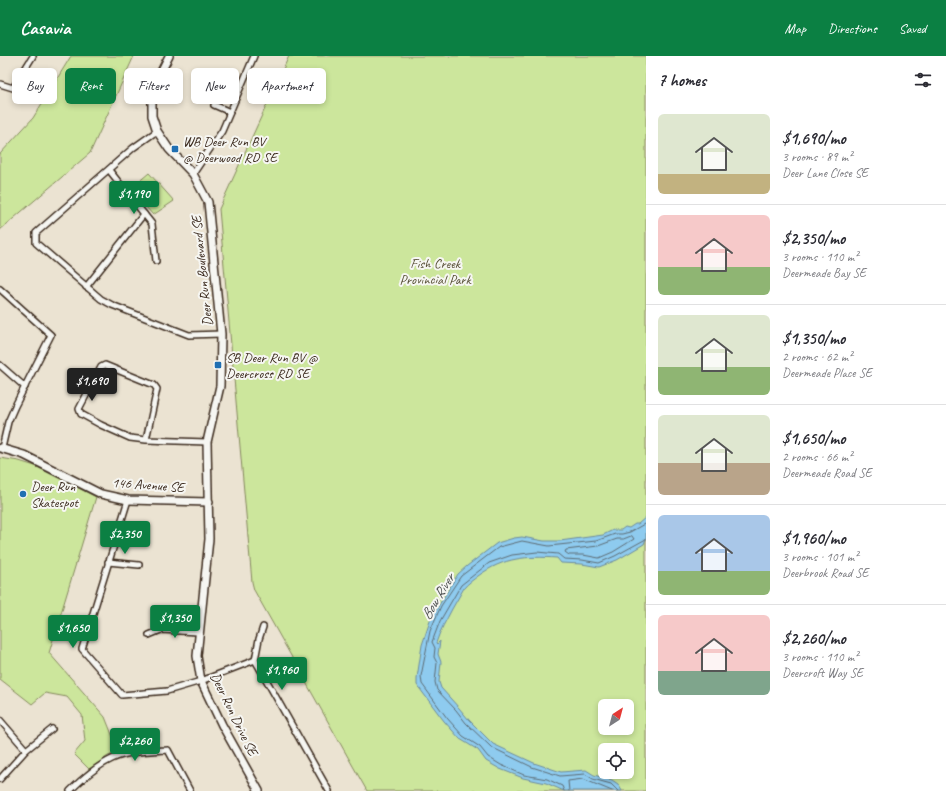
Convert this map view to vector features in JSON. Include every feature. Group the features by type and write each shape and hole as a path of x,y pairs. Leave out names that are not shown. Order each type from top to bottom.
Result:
{"street":[{"path":"0,84 13,88 33,56"},
{"name":"Deer Run Boulevard SE","path":"169,56 157,80 152,101 152,116 157,131 169,149 193,174 208,202 222,334 220,386 207,442 209,502"},
{"path":"193,174 222,131 254,56"},
{"path":"214,105 230,112"},
{"path":"157,131 133,148 36,233 36,243 86,287 112,306 189,335 222,334"},
{"path":"109,170 152,224 156,261"},
{"path":"86,287 144,214"},
{"path":"0,289 51,335 8,422 1,448"},
{"path":"0,365 25,387"},
{"path":"146,440 157,389 154,385 105,365 101,367 79,409 81,414 130,438 146,440 207,442"},
{"name":"146 Avenue SE","path":"1,448 24,455 101,494 128,500 209,502"},
{"path":"128,500 82,649 122,695 167,691 202,680 255,660"},
{"name":"Deer Run Drive SE","path":"209,502 209,540 198,632 197,656 202,680 222,725 259,791"},
{"path":"108,562 139,565"},
{"path":"263,627 255,660 329,791"},
{"path":"149,635 160,630 198,632"},
{"path":"0,720 26,750"},
{"path":"0,779 26,750 52,729"},
{"path":"70,791 82,779 113,759 136,752 168,750 190,791"}],"green space":[{"path":"71,56 134,56 129,68 124,68 124,78 116,96 116,68 65,68 65,104 112,104 90,153 0,230 0,154 33,118 42,104 57,104 57,79"},
{"name":"Fish Creek Provincial Park","path":"289,56 646,56 646,791 367,791 254,590 252,582 219,209 267,104 326,104 326,68 284,68"},
{"path":"149,173 174,201 153,215 130,189"},
{"path":"0,458 19,461 35,466 96,497 49,653 105,717 119,752 108,756 89,769 74,754 85,741 82,715 67,697 45,693 32,704 0,679"}],"water":[{"path":"646,517 646,539 644,544 617,560 599,567 582,564 561,563 557,558 536,557 507,561 488,570 464,588 443,626 436,643 437,644 440,641 438,654 441,662 439,682 441,688 469,720 493,744 534,763 561,772 586,770 598,776 598,779 612,780 618,784 622,791 564,791 546,783 523,778 500,769 486,761 478,750 460,739 444,721 417,685 422,645 431,618 458,574 497,543 514,538 522,537 544,541 560,541 603,535 613,530 621,530 625,527 629,528 635,524 638,524"}],"place":[{"name":"WB Deer Run BV @ Deerwood RD SE","path":"175,149"},
{"name":"SB Deer Run BV @ Deercross RD SE","path":"218,365"},
{"name":"Deer Run Skatespot","path":"23,494"}],"water label":[{"name":"Bow River","path":"438,597"}]}
